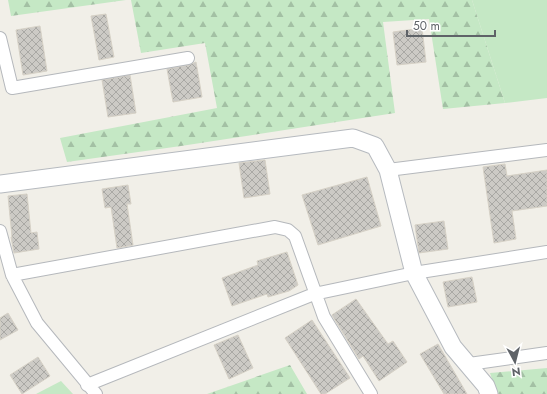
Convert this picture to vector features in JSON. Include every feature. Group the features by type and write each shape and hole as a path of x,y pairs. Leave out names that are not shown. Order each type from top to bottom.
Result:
{"street":[{"path":"0,38 6,89 188,58"},
{"path":"0,184 353,138 375,146 388,170 414,273 453,347 469,364 486,386 489,394"},
{"path":"388,170 547,150"},
{"path":"12,275 275,227 288,230 295,236 314,294 324,317 371,394"},
{"path":"0,231 12,275 37,323 96,394"},
{"path":"87,385 314,294 414,273 547,252"},
{"path":"469,364 547,353"}],"green space":[{"path":"8,0 126,0 11,16"},
{"path":"131,0 472,0 505,103 443,109 429,19 383,22 395,113 67,162 60,138 217,108 205,43 141,53"},
{"path":"472,0 547,0 547,98 505,103"},
{"path":"290,365 307,394 207,394"},
{"path":"547,368 547,394 497,394 490,373"},
{"path":"61,381 73,394 36,394"}],"building":[{"path":"106,14 114,57 99,60 91,16"},
{"path":"40,26 47,71 23,75 16,30"},
{"path":"422,28 426,62 397,65 393,32"},
{"path":"196,62 202,97 173,102 167,69 189,65"},
{"path":"130,75 136,113 108,117 102,80"},
{"path":"265,160 270,194 244,198 239,163"},
{"path":"505,164 507,176 547,170 547,206 512,211 516,239 494,243 483,167"},
{"path":"367,177 381,226 318,245 302,195"},
{"path":"128,185 131,204 127,204 133,245 117,248 111,207 105,208 102,189"},
{"path":"27,194 31,233 37,232 39,249 14,253 11,237 8,196"},
{"path":"444,221 448,249 419,253 415,225"},
{"path":"287,252 298,285 289,291 268,297 267,294 232,306 222,278 258,265 257,261"},
{"path":"472,277 477,302 448,307 443,282"},
{"path":"356,299 388,344 393,341 407,362 379,381 363,356 359,359 332,315"},
{"path":"8,313 18,330 0,340 0,318"},
{"path":"312,320 350,378 325,394 321,394 285,338"},
{"path":"238,335 253,368 229,379 214,345"},
{"path":"438,344 467,394 444,394 420,354"},
{"path":"38,357 50,376 22,394 10,375"}]}
